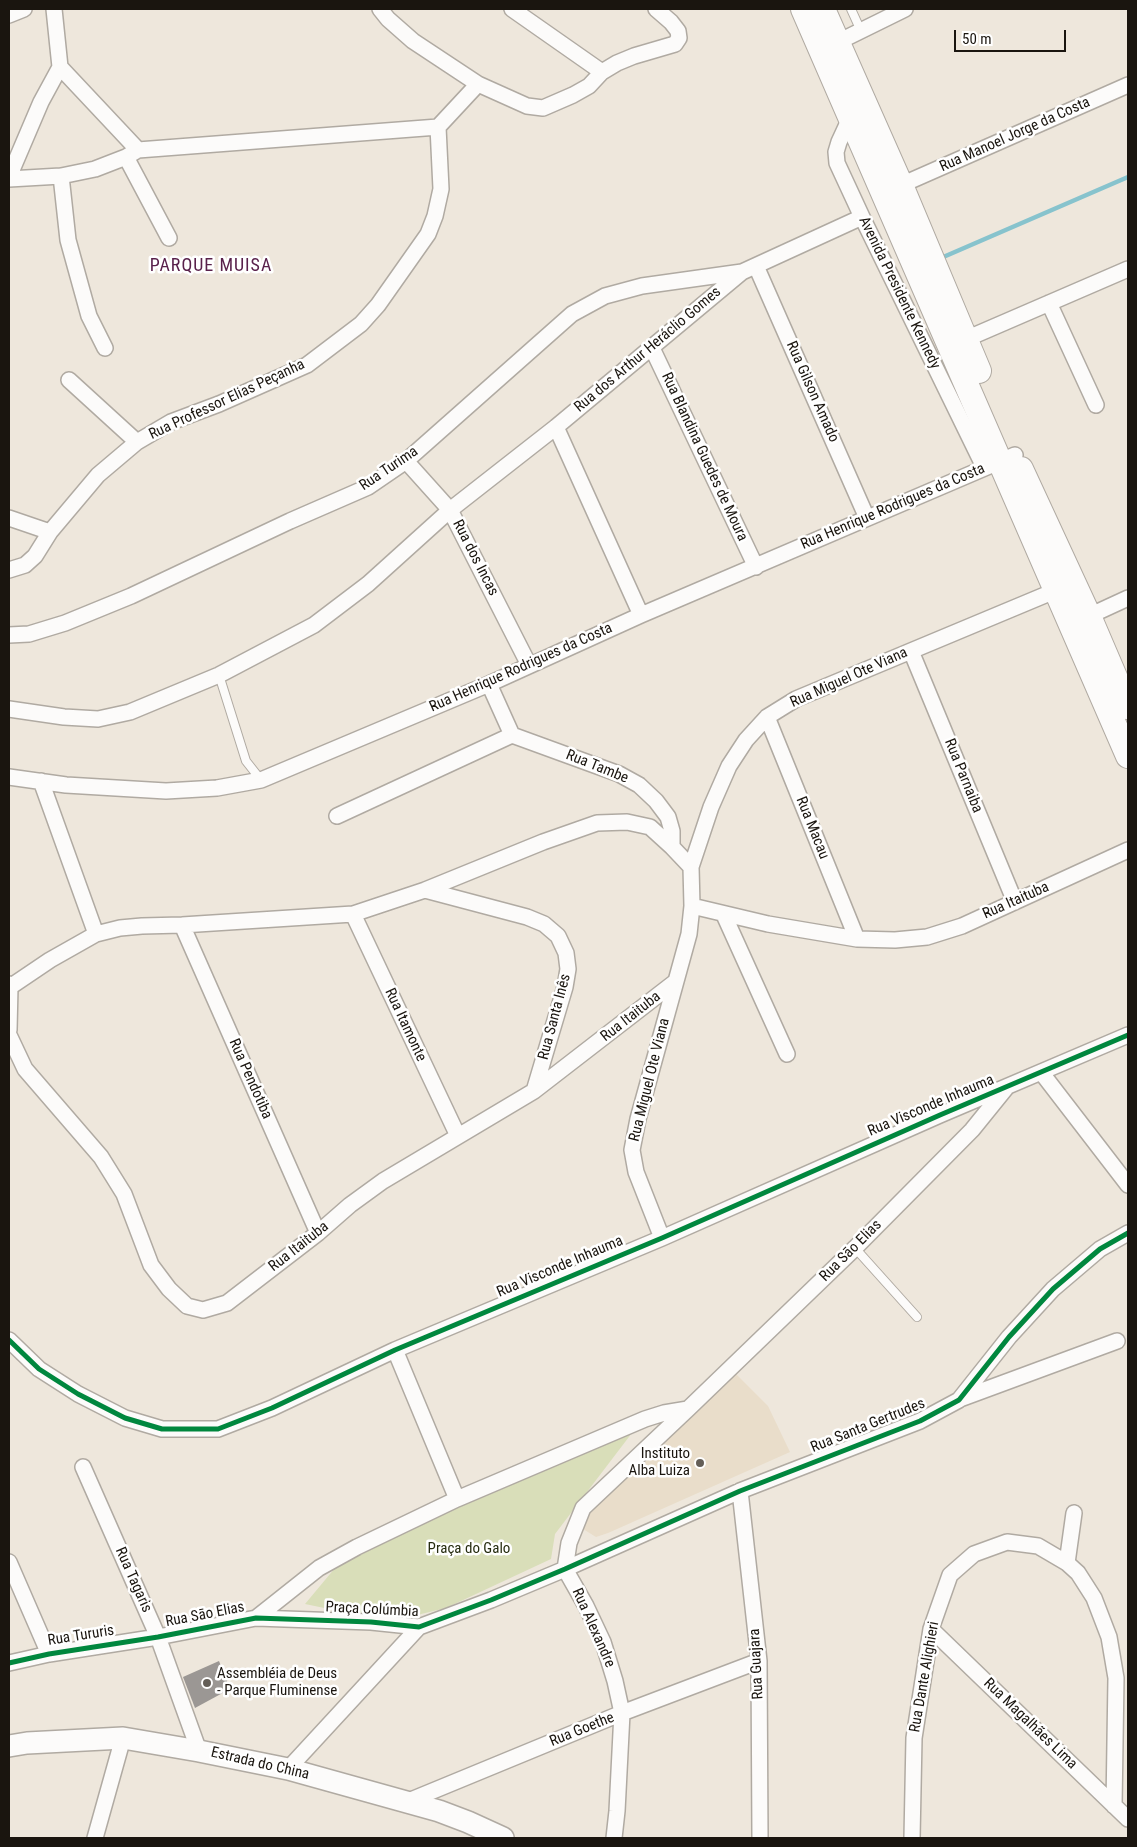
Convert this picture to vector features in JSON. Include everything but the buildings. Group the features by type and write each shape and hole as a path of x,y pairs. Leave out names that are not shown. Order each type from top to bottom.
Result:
{"main road":[{"path":"803,9 1128,756"},
{"path":"823,9 901,185 966,339 1000,461 1089,616 1128,706"},
{"name":"Estrada do China","path":"9,1746 27,1743 123,1738 199,1751 288,1769 406,1802 468,1822 502,1838"}],"street":[{"path":"9,15 24,9"},
{"path":"54,9 60,67 132,153 168,238"},
{"path":"380,9 388,19 413,41 478,84 526,106 543,108 588,86 602,72 617,63 674,44 679,38 678,30 656,9"},
{"path":"512,9 602,72"},
{"path":"838,42 905,9"},
{"path":"60,67 41,102 9,178 61,176 95,169 132,153 438,127 478,84"},
{"name":"Rua Manoel Jorge da Costa","path":"901,185 1128,85"},
{"name":"Avenida Presidente Kennedy","path":"851,116 836,152 837,163 862,217 1000,461"},
{"name":"Rua Professor Elias Peçanha","path":"9,570 25,565 35,556 50,532 98,475 137,442 171,422 220,404 307,365 361,324 378,305 428,234 435,216 441,189 438,127"},
{"path":"61,176 68,240 89,316 105,348"},
{"name":"Rua dos Arthur Heráclio Gomes","path":"9,708 64,717 98,719 130,712 219,675 314,625 368,584 450,510 556,427 749,269 862,217"},
{"name":"Rua Turima","path":"9,635 29,634 65,623 131,596 290,521 368,487 406,461 572,314 605,296 642,286 749,269"},
{"name":"Rua Gilson Amado","path":"749,269 867,518"},
{"path":"966,339 1049,302 1128,270"},
{"path":"1049,302 1096,405"},
{"name":"Rua Blandina Guedes de Moura","path":"652,348 756,567"},
{"path":"69,380 137,442"},
{"path":"556,427 641,615"},
{"name":"Rua dos Incas","path":"406,461 450,510 529,665"},
{"name":"Rua Henrique Rodrigues da Costa","path":"9,777 66,785 166,791 217,788 261,780 489,684 641,615 1000,461"},
{"path":"9,518 50,532"},
{"name":"Rua Miguel Ote Viana","path":"662,1238 636,1172 632,1150 638,1119 690,934 692,906 691,867 729,766 746,740 767,717 796,699 1057,590"},
{"path":"1089,616 1128,598"},
{"name":"Rua Parnaiba","path":"911,651 1015,902"},
{"path":"337,816 512,736 489,684"},
{"name":"Rua Macau","path":"767,717 857,939"},
{"name":"Rua Tambe","path":"512,736 619,774 639,785 656,801 668,817 672,831 672,847"},
{"path":"41,782 96,934"},
{"path":"9,1030 10,986 50,960 96,934 120,928 182,926 353,914 425,890 543,842 597,823 627,822 650,828 691,867"},
{"name":"Rua Itaituba","path":"692,906 724,915 857,939 895,940 927,937 962,926 1128,850"},
{"name":"Rua Santa Inês","path":"425,890 527,916 544,924 558,936 566,953 568,969 565,986 534,1091"},
{"name":"Rua Itamonte","path":"353,914 458,1136"},
{"path":"724,915 787,1054"},
{"name":"Rua Pendotiba","path":"182,926 318,1233"},
{"name":"Rua Itaituba","path":"9,1035 25,1069 101,1157 124,1194 151,1265 169,1289 187,1306 203,1310 227,1303 383,1180 534,1091 675,982"},
{"name":"Rua Visconde Inhauma","path":"9,1340 39,1369 78,1394 125,1418 162,1429 218,1429 272,1408 395,1350 662,1238 1128,1035"},
{"path":"1040,1072 1128,1184"},
{"name":"Rua Sāo Elias","path":"688,1409 855,1248 972,1130 1007,1087"},
{"name":"Rua Santa Gertrudes","path":"565,1569 740,1490 920,1421 959,1400 1010,1337 1053,1289 1100,1249 1128,1234"},
{"path":"959,1400 1117,1341"},
{"path":"395,1350 458,1499"},
{"path":"256,1618 319,1568 357,1547 458,1499 645,1419 664,1413 688,1409"},
{"path":"565,1569 569,1543 583,1508 688,1409"},
{"name":"Rua Tagaris","path":"82,1466 158,1637 199,1751"},
{"name":"Rua Guajara","path":"740,1490 759,1661 760,1838"},
{"path":"1067,1563 1074,1513"},
{"name":"Rua Dante Alighieri","path":"912,1838 914,1738 931,1629 950,1575 974,1554 1007,1542 1038,1546 1067,1563 1078,1573 1094,1598 1109,1637 1116,1678 1114,1806"},
{"path":"9,1562 49,1654"},
{"name":"Praça Colúmbia","path":"256,1618 371,1622 419,1627 565,1569"},
{"name":"Rua Alexandre","path":"565,1569 586,1606 603,1642 616,1681 622,1714 614,1838"},
{"name":"Rua Sāo Elias","path":"158,1637 256,1618"},
{"path":"288,1769 419,1627"},
{"name":"Rua Magalhães Lima","path":"931,1629 1128,1819"},
{"name":"Rua Tururis","path":"9,1663 49,1654 158,1637"},
{"name":"Rua Goethe","path":"406,1802 622,1714 759,1661"},
{"path":"95,1838 123,1738"}],"lane":[{"path":"850,9 861,30"},
{"path":"219,675 246,761 261,780"},
{"path":"855,1248 917,1317"}],"shaded area":[{"name":"Instituto Alba Luiza","path":"735,1373 768,1406 790,1452 608,1533 596,1537 583,1529 583,1512"}],"green space":[{"name":"Praça do Galo","path":"638,1425 555,1534 551,1559 446,1608 413,1616 363,1616 305,1604 335,1568 438,1515"}],"waterway":[{"path":"941,258 1128,177"}],"cycle path":[{"path":"9,1340 39,1369 78,1394 125,1418 162,1429 218,1429 272,1408 395,1350 662,1238 940,1115 1128,1035"},
{"path":"9,1663 49,1654 158,1637 256,1618 371,1622 419,1627 491,1600 740,1491 920,1421 959,1400 1009,1337 1053,1289 1100,1249 1128,1233"}],"place":[{"name":"Instituto Alba Luiza","path":"700,1463"},
{"name":"Assembléia de Deus - Parque Fluminense","path":"207,1683"}],"district":[{"name":"PARQUE MUISA","path":"211,266"}]}
